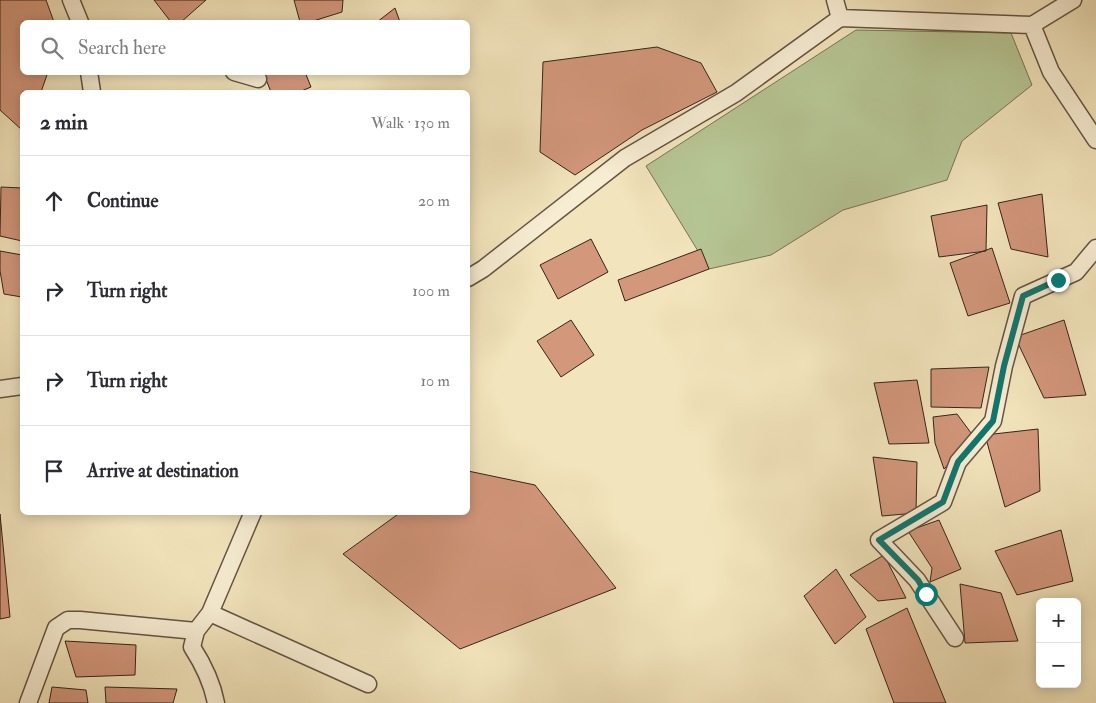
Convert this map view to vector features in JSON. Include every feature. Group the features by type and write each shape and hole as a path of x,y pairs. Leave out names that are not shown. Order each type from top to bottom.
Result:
{"street":[{"path":"71,0 79,20"},
{"path":"835,0 840,18"},
{"path":"470,277 483,269 625,158 736,93 840,18 1032,25 1073,0"},
{"path":"1032,25 1051,72 1096,140"},
{"path":"89,75 92,90"},
{"path":"244,75 258,79"},
{"path":"955,638 918,580 879,540 943,502 958,462 993,421 1004,366 1023,296 1076,272 1096,248"},
{"path":"0,389 20,386"},
{"path":"216,703 213,688 201,661 192,647 196,631 210,613 252,515"},
{"path":"210,613 368,684"},
{"path":"28,703 56,628 68,620 196,631"}],"green space":[{"path":"856,30 1011,33 1032,85 962,141 947,180 843,210 771,255 709,269 646,166"}],"building":[{"path":"0,0 46,0 53,20 20,20 20,75 47,75 42,90 20,90 20,128 0,110"},
{"path":"154,0 206,0 183,20 169,20"},
{"path":"294,0 343,0 342,12 316,20 299,20"},
{"path":"395,8 399,20 380,20"},
{"path":"657,47 701,63 717,92 642,130 575,175 540,152 543,62"},
{"path":"264,75 306,75 311,87 304,90 270,90"},
{"path":"1,187 20,188 20,241 0,236"},
{"path":"1042,194 1048,257 1011,249 998,203"},
{"path":"987,205 986,251 939,257 931,216"},
{"path":"591,239 608,272 558,299 540,265"},
{"path":"992,248 1010,303 968,316 950,263"},
{"path":"701,249 709,269 625,301 618,280"},
{"path":"0,251 20,255 20,297 4,294 0,271"},
{"path":"571,320 594,355 561,377 537,341"},
{"path":"1064,320 1086,395 1044,398 1015,337"},
{"path":"989,367 981,408 931,407 931,369"},
{"path":"917,380 929,443 889,444 874,383"},
{"path":"957,414 974,437 944,469 935,443 933,417"},
{"path":"1038,429 1040,491 1005,507 985,435"},
{"path":"873,457 917,462 916,513 882,516"},
{"path":"470,471 535,485 616,588 460,649 343,554 397,515 470,515"},
{"path":"0,514 10,617 0,619"},
{"path":"939,520 961,569 930,582 932,568 908,531"},
{"path":"1061,530 1073,581 1017,595 995,551"},
{"path":"884,555 906,598 878,601 850,575"},
{"path":"836,569 866,617 835,644 804,596"},
{"path":"960,584 1001,593 1018,641 965,643"},
{"path":"907,608 946,703 894,703 866,629"},
{"path":"65,641 136,645 135,675 76,677"},
{"path":"52,687 86,690 88,703 49,703"},
{"path":"105,687 177,689 173,703 106,703"}],"route":[{"path":"926,594 918,580 879,540 943,502 958,462 993,421 1004,366 1023,296 1058,280"}]}
